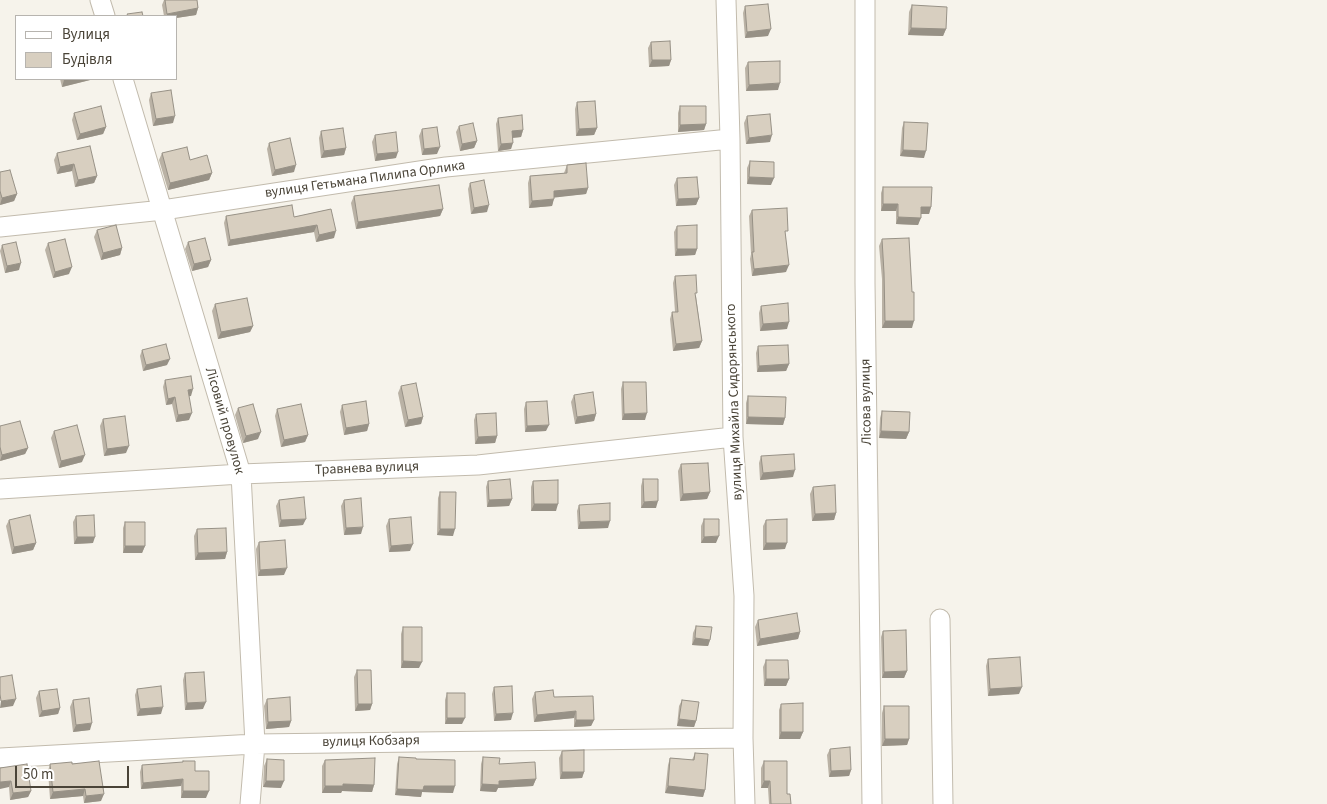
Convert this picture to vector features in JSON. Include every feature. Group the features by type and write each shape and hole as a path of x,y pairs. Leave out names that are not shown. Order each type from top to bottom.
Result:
{"street":[{"path":"100,0 105,15"},
{"name":"вулиця Михайла Сидорянського","path":"726,0 730,139 733,437 744,596 743,738 745,804"},
{"name":"Лісова вулиця","path":"865,0 872,804"},
{"name":"Лісовий провулок","path":"124,80 241,474 255,744 250,804"},
{"name":"вулиця Гетьмана Пилипа Орлика","path":"0,226 163,210 446,167 730,139"},
{"name":"Травнева вулиця","path":"0,489 241,474 478,465 733,437"},
{"path":"940,619 943,804"},
{"name":"вулиця Кобзаря","path":"0,758 255,744 743,738"}],"building":[{"path":"165,0 197,0 198,8 167,14"},
{"path":"768,4 771,29 747,32 745,6"},
{"path":"912,5 947,7 946,29 911,28"},
{"path":"142,12 143,15 128,15"},
{"path":"670,41 671,60 652,60 651,42"},
{"path":"780,61 780,83 749,85 748,62"},
{"path":"171,90 175,116 156,119 151,93"},
{"path":"595,101 597,128 579,129 577,102"},
{"path":"101,106 106,127 80,134 74,113"},
{"path":"680,106 706,106 706,124 680,125"},
{"path":"770,114 772,135 749,138 747,116"},
{"path":"522,115 523,130 512,131 513,143 501,144 498,118"},
{"path":"904,122 928,123 926,151 903,150"},
{"path":"473,123 477,141 462,144 459,126"},
{"path":"437,127 440,147 424,149 422,129"},
{"path":"343,128 346,148 324,151 321,131"},
{"path":"396,132 398,152 377,154 375,135"},
{"path":"290,138 296,165 275,170 269,143"},
{"path":"90,146 97,176 78,180 74,164 60,167 57,153"},
{"path":"187,147 190,160 207,155 212,173 170,183 162,153"},
{"path":"750,161 774,162 774,178 749,177"},
{"path":"586,163 588,188 554,191 554,199 532,201 530,176 567,173 567,165"},
{"path":"10,170 17,194 2,198 0,172"},
{"path":"697,177 699,198 678,199 677,178"},
{"path":"484,180 489,205 474,208 470,183"},
{"path":"439,185 443,209 358,222 354,196"},
{"path":"883,187 932,187 931,207 921,207 921,218 898,217 898,204 883,204"},
{"path":"292,205 294,217 331,209 336,231 319,235 317,225 230,240 226,216"},
{"path":"787,208 788,231 785,231 789,265 754,269 752,210"},
{"path":"116,225 122,248 103,253 97,230"},
{"path":"697,225 697,249 677,249 677,226"},
{"path":"205,238 211,260 194,264 188,242"},
{"path":"909,238 912,292 914,292 914,321 885,321 882,239"},
{"path":"65,239 72,267 55,272 48,243"},
{"path":"16,242 21,263 7,266 2,245"},
{"path":"696,275 697,293 695,293 702,341 676,344 672,312 678,312 675,276"},
{"path":"247,298 253,326 221,332 215,304"},
{"path":"788,303 789,322 763,324 761,306"},
{"path":"166,344 170,359 146,365 142,350"},
{"path":"788,345 789,364 759,366 758,346"},
{"path":"191,376 193,389 188,390 192,413 178,415 175,397 168,399 165,380"},
{"path":"623,382 646,382 647,413 624,414"},
{"path":"416,383 423,417 408,420 401,386"},
{"path":"593,392 596,414 577,417 574,395"},
{"path":"748,396 786,397 785,418 748,417"},
{"path":"366,401 369,424 346,428 342,405"},
{"path":"547,401 549,425 527,426 526,402"},
{"path":"253,404 261,432 246,436 238,408"},
{"path":"301,404 308,435 284,440 277,409"},
{"path":"882,411 910,412 909,432 881,431"},
{"path":"496,413 497,436 478,437 476,414"},
{"path":"125,416 129,446 107,449 103,419"},
{"path":"20,421 28,448 2,455 0,426"},
{"path":"77,425 85,455 61,461 54,431"},
{"path":"794,454 795,470 763,473 761,456"},
{"path":"708,463 710,492 683,494 681,464"},
{"path":"510,479 512,499 489,500 488,481"},
{"path":"643,479 658,479 658,501 644,502"},
{"path":"558,480 558,504 534,504 533,481"},
{"path":"835,485 836,513 815,514 813,487"},
{"path":"440,492 456,492 455,529 440,529"},
{"path":"304,497 306,519 281,520 279,500"},
{"path":"361,498 363,527 346,528 344,500"},
{"path":"610,503 610,521 580,522 579,505"},
{"path":"30,515 36,543 14,547 9,520"},
{"path":"94,515 95,537 77,537 76,516"},
{"path":"411,517 413,544 391,546 389,519"},
{"path":"704,519 719,519 719,536 704,537"},
{"path":"787,519 787,543 766,543 766,520"},
{"path":"125,522 145,522 145,546 125,546"},
{"path":"226,528 227,552 198,553 197,529"},
{"path":"285,540 287,568 260,570 259,542"},
{"path":"797,613 800,632 760,639 758,620"},
{"path":"696,626 712,627 710,640 695,638"},
{"path":"403,627 422,627 422,662 403,661"},
{"path":"906,630 907,671 884,672 883,631"},
{"path":"1020,657 1022,687 990,689 988,659"},
{"path":"766,660 788,660 789,679 766,679"},
{"path":"357,670 371,670 372,704 358,704"},
{"path":"204,672 206,702 187,703 185,673"},
{"path":"12,675 16,699 1,701 0,677"},
{"path":"161,686 163,707 140,709 137,689"},
{"path":"512,686 513,713 496,714 494,687"},
{"path":"57,689 60,708 42,711 39,691"},
{"path":"553,690 554,697 593,696 594,720 576,720 576,711 537,715 535,692"},
{"path":"447,693 465,693 465,718 447,718"},
{"path":"290,697 291,721 268,722 267,699"},
{"path":"89,698 92,723 76,725 73,700"},
{"path":"682,700 699,702 696,721 679,719"},
{"path":"803,703 803,732 781,732 781,704"},
{"path":"884,706 909,706 909,739 885,739"},
{"path":"850,747 851,770 831,771 830,749"},
{"path":"584,750 584,772 562,772 562,751"},
{"path":"695,753 708,754 705,790 668,786 670,758 694,760"},
{"path":"399,757 455,760 455,786 424,786 423,790 397,789"},
{"path":"483,757 500,758 499,764 535,762 536,779 499,781 499,785 482,784"},
{"path":"375,758 374,785 343,784 343,786 325,786 325,760"},
{"path":"267,759 284,760 284,781 266,781"},
{"path":"99,761 104,794 86,796 85,789 53,792 50,764"},
{"path":"195,761 195,771 209,771 209,791 183,791 183,779 143,783 142,765"},
{"path":"764,761 787,761 787,794 790,794 791,804 771,804 770,781 764,781"},
{"path":"27,764 31,791 13,793 11,781 0,782 0,768"}]}
